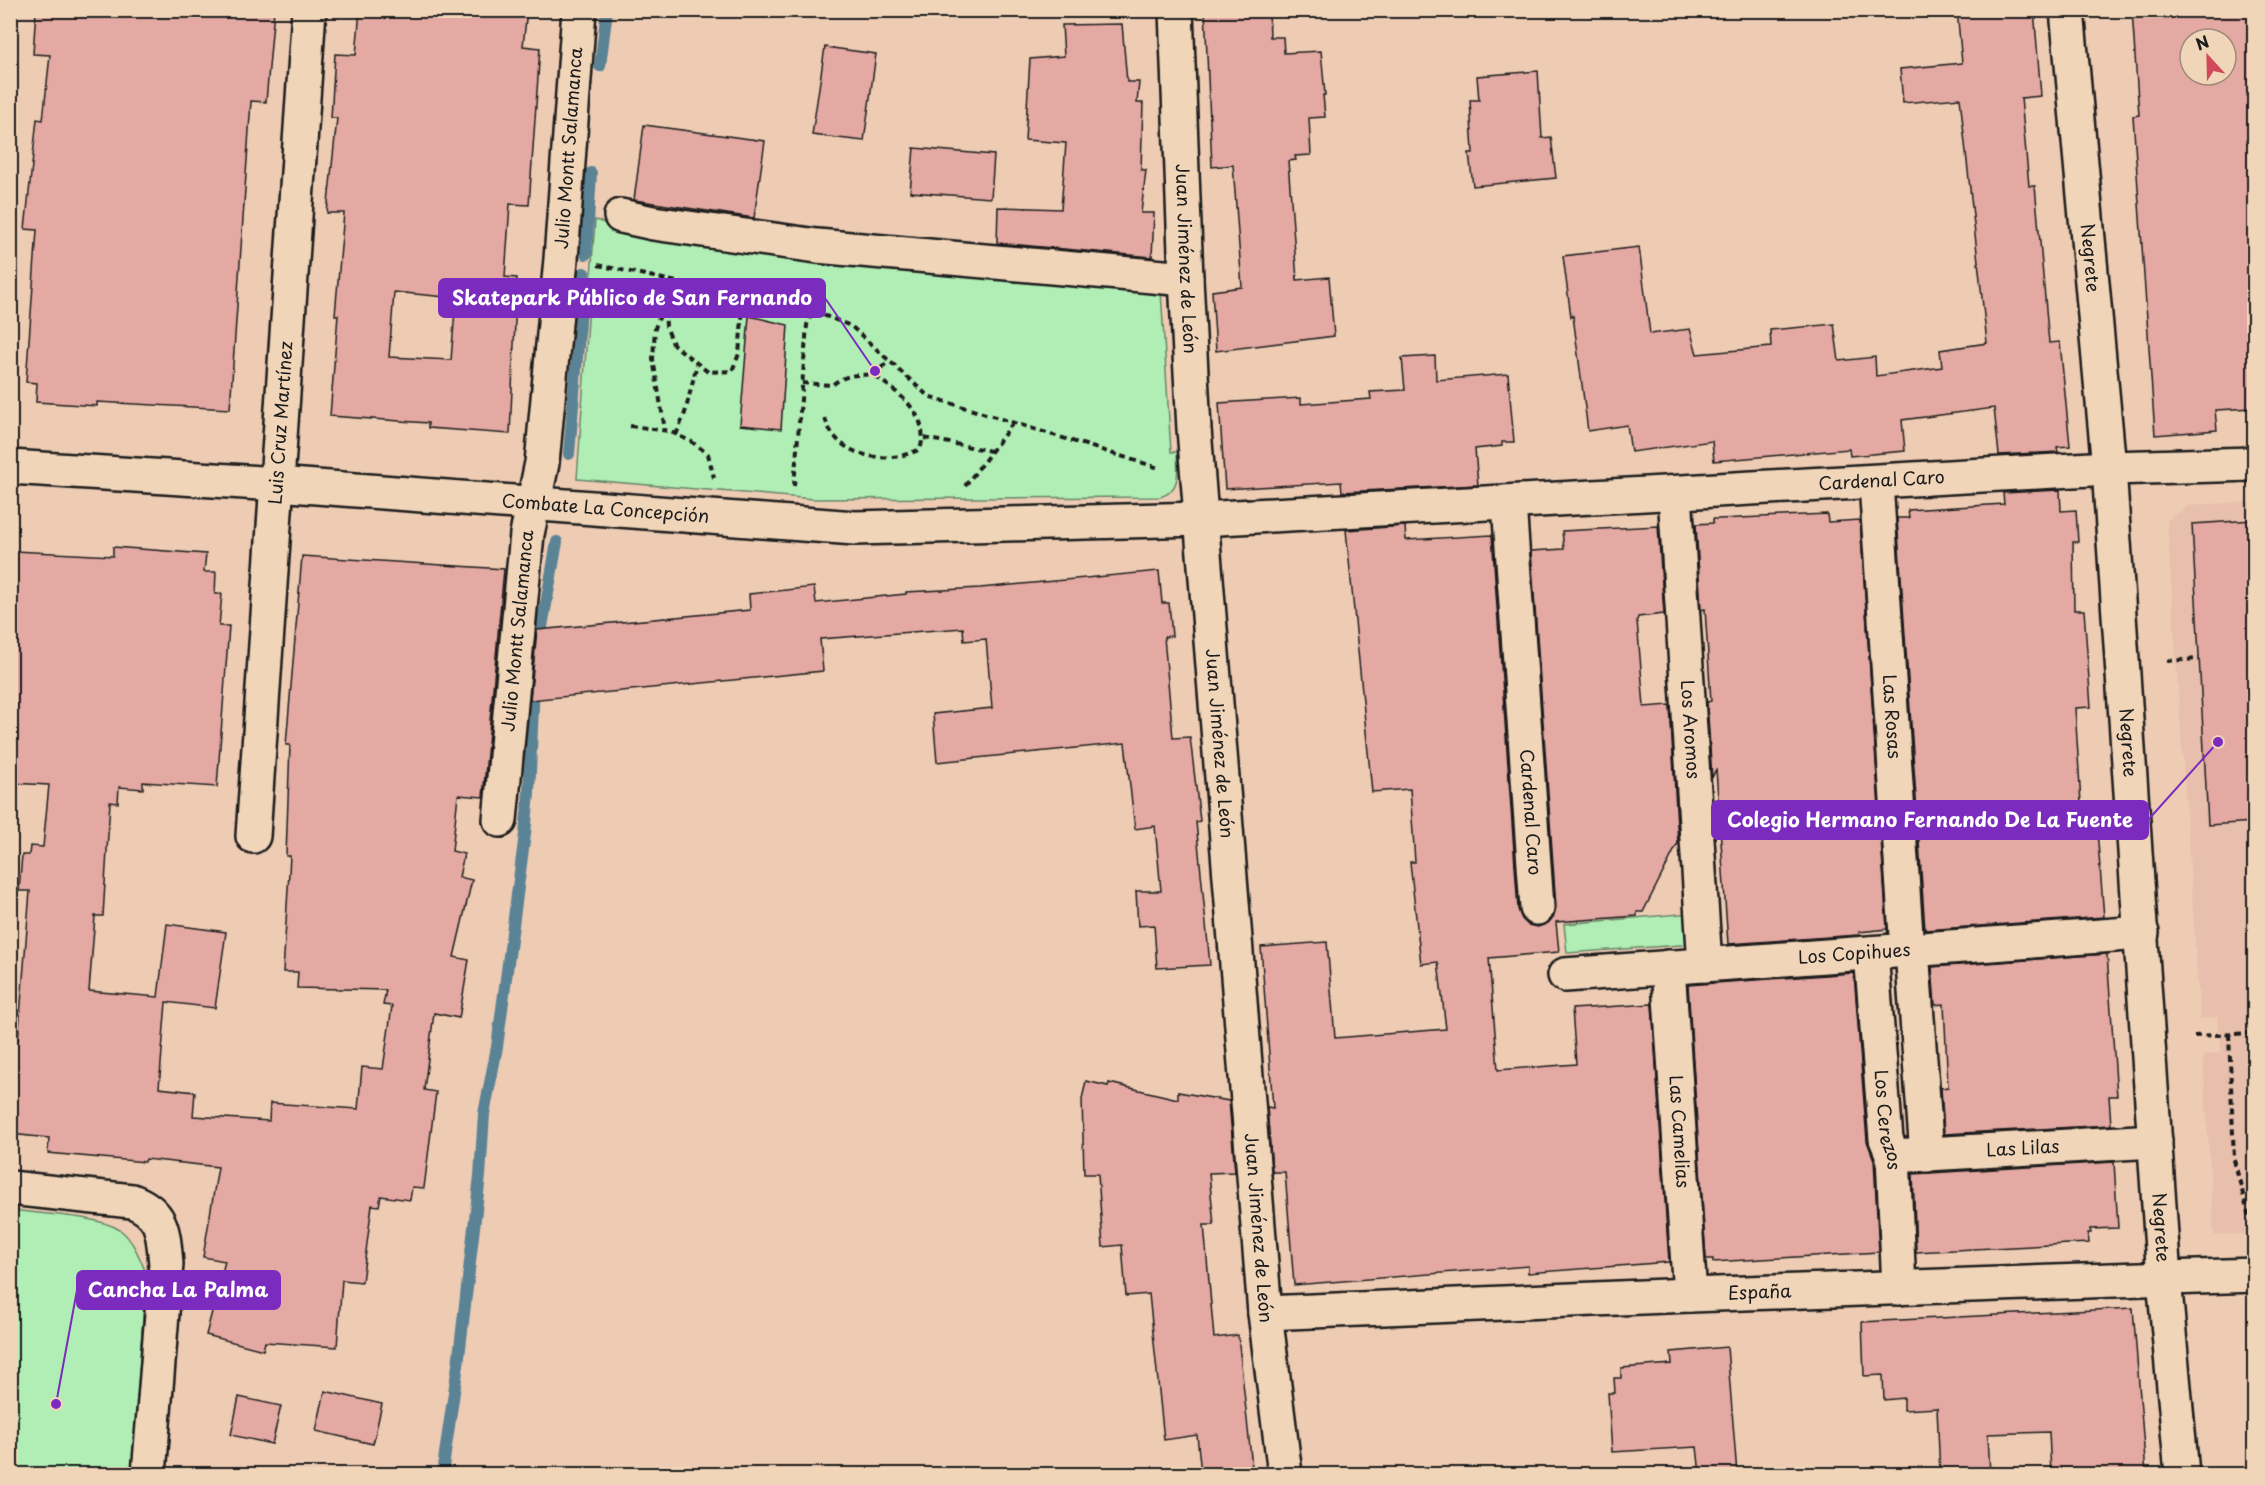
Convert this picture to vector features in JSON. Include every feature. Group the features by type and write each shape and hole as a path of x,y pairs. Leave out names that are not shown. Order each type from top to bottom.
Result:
{"street":[{"name":"Luis Cruz Martínez","path":"253,836 309,10"},
{"name":"Julio Montt Salamanca","path":"500,820 527,534 542,463 579,10"},
{"name":"Juan Jiménez de León","path":"1176,10 1186,279 1198,479 1265,1313 1285,1474"},
{"name":"Negrete","path":"2067,10 2109,468 2164,1279 2182,1474"},
{"path":"621,216 653,223 817,246 1186,279"},
{"name":"Cardenal Caro","path":"1201,519 1876,483 2109,468 2254,464"},
{"name":"Combate La Concepción","path":"10,467 277,484 855,528 1201,519"},
{"name":"Las Rosas","path":"1876,483 1910,950"},
{"name":"Los Aromos","path":"1675,494 1705,965"},
{"name":"Cardenal Caro","path":"1509,503 1537,908"},
{"name":"Los Copihues","path":"1565,975 2142,933"},
{"name":"Los Cerezos","path":"1910,950 1927,1155"},
{"name":"Los Cerezos","path":"1871,953 1886,1139 1893,1156 1899,1288"},
{"name":"Las Camelias","path":"1668,967 1690,1295"},
{"name":"Las Lilas","path":"1893,1156 2155,1141"},
{"path":"10,1188 132,1202 146,1207 156,1217 164,1240 166,1264 149,1474"},
{"name":"España","path":"1265,1313 2254,1275"}],"path":[{"path":"794,486 807,325 813,311 817,246"},
{"path":"587,263 813,311 851,326 928,396 1198,479"},
{"path":"663,279 666,326 673,344 708,372 732,371 739,354 744,296"},
{"path":"664,305 655,328 652,359 665,430"},
{"path":"873,375 889,361"},
{"path":"676,435 685,413 697,364"},
{"path":"802,383 832,386 843,376 873,375 906,400 918,416 924,438 920,449 907,456 882,459 861,454 843,445 828,431 825,418"},
{"path":"962,489 1013,423"},
{"path":"630,426 665,430 692,442 708,454 714,478"},
{"path":"924,438 991,451"},
{"path":"2168,661 2199,659"},
{"path":"2194,1036 2254,1033"},
{"path":"2229,1034 2234,1160 2254,1236"}],"shaded area":[{"path":"2254,502 2254,1234 2214,1235 2203,1055 2221,1053 2217,1017 2200,1019 2167,521 2189,505"}],"green space":[{"path":"595,220 636,233 1161,291 1171,452 1177,452 1178,473 1175,485 1167,494 1160,497 814,499 577,479"},
{"path":"1692,913 1695,944 1567,953 1564,924"},
{"path":"11,1210 83,1218 110,1225 125,1234 139,1256 146,1273 132,1474 11,1474"}],"building":[{"path":"36,10 274,10 266,102 251,101 230,409 97,402 97,406 36,402 37,383 26,382 37,230 25,229 37,119 43,120 50,55 33,54"},
{"path":"360,10 527,10 523,46 540,48 529,205 510,204 505,277 517,278 510,434 428,428 428,423 330,416 338,315 335,315 344,213 327,213 337,118 331,118 335,54 356,55","holes":["394,292 456,298 451,360 389,357"]},
{"path":"1205,10 1269,10 1270,37 1283,37 1284,53 1321,51 1325,117 1309,118 1311,155 1295,156 1296,160 1288,161 1297,280 1329,277 1334,336 1216,351 1212,291 1242,287 1233,165 1212,167"},
{"path":"1957,10 2034,10 2041,96 2021,98 2029,186 2035,186 2049,343 2060,342 2070,446 2057,447 2058,452 1999,455 1994,408 1902,420 1905,451 1850,456 1849,449 1714,461 1712,441 1631,452 1627,425 1588,431 1563,256 1639,247 1650,334 1690,329 1697,354 1771,347 1770,330 1834,324 1839,361 1875,357 1876,376 1942,367 1940,350 1987,343 1960,98 1903,103 1900,69 1962,63"},
{"path":"2132,10 2254,10 2254,408 2215,410 2217,430 2155,435 2133,116 2139,115"},
{"path":"1122,24 1127,82 1139,82 1137,103 1143,103 1141,170 1146,170 1141,213 1154,213 1152,257 997,243 998,207 1061,209 1066,143 1025,140 1030,59 1064,56 1062,25"},
{"path":"825,47 876,54 864,141 812,135"},
{"path":"1538,71 1542,138 1551,137 1556,178 1473,186 1469,153 1473,153 1470,100 1479,100 1477,76"},
{"path":"644,125 765,141 754,218 634,200"},
{"path":"914,148 994,155 991,198 910,192"},
{"path":"749,316 788,325 781,429 740,425"},
{"path":"1435,356 1436,380 1508,374 1514,442 1502,442 1502,446 1475,449 1478,485 1342,492 1341,482 1225,489 1219,403 1301,398 1301,404 1371,399 1370,392 1405,390 1402,358"},
{"path":"2060,490 2061,511 2076,510 2078,542 2073,542 2074,610 2084,610 2091,707 2075,708 2082,819 2096,818 2104,917 1925,930 1897,518 1909,518 1908,510 2004,504 2003,493"},
{"path":"1827,514 1828,522 1860,520 1887,929 1859,932 1859,935 1728,944 1716,769 1712,778 1707,702 1711,701 1705,609 1701,610 1696,524 1713,523 1713,519"},
{"path":"2254,520 2254,822 2208,825 2192,524"},
{"path":"1405,526 1406,540 1492,535 1518,909 1522,919 1528,925 1538,927 1548,923 1554,916 1556,907 1531,551 1564,549 1562,531 1658,526 1664,614 1638,617 1637,620 1644,707 1670,705 1678,843 1643,912 1637,912 1637,916 1556,922 1559,952 1489,958 1498,1070 1576,1064 1572,1009 1652,1004 1669,1262 1528,1273 1528,1266 1294,1285 1285,1172 1272,1172 1267,1107 1273,1108 1261,947 1327,942 1335,1038 1446,1029 1438,962 1421,964 1410,862 1415,862 1410,789 1372,792 1346,530"},
{"path":"113,547 206,554 204,572 216,572 215,594 222,594 219,626 229,626 217,787 143,782 143,789 119,787 118,803 110,802 103,916 95,916 89,991 158,997 167,924 226,932 215,1008 166,1002 159,1088 195,1092 193,1116 269,1121 270,1103 358,1109 362,1067 383,1069 392,1006 383,1005 386,990 297,988 298,972 283,972 290,856 286,856 290,745 286,745 302,556 504,569 483,797 458,795 452,851 464,854 459,877 472,880 454,957 469,960 459,1018 434,1013 424,1090 436,1092 424,1188 412,1187 410,1200 381,1196 379,1206 372,1205 362,1282 342,1280 337,1347 265,1342 263,1350 206,1335 225,1261 203,1257 218,1167 146,1159 145,1162 48,1153 49,1138 10,1134 10,1040 18,1041 30,891 19,891 22,855 29,855 30,846 43,847 49,785 10,783 10,560 13,560 14,551 113,556"},
{"path":"1159,571 1162,603 1169,603 1172,636 1164,637 1173,738 1190,737 1200,821 1196,822 1210,965 1157,968 1154,925 1138,926 1136,891 1161,891 1155,826 1135,829 1125,743 937,762 933,714 992,708 986,639 964,641 963,628 820,639 823,671 530,700 537,630 750,610 749,594 814,587 816,603 906,594 906,592 980,588"},
{"path":"2107,954 2117,1096 2109,1096 2111,1125 1944,1134 1941,1088 1948,1087 1944,1004 1935,1005 1932,967"},
{"path":"1854,973 1867,1141 1874,1160 1879,1252 1713,1262 1713,1259 1706,1259 1688,985"},
{"path":"1086,1081 1108,1086 1109,1083 1178,1099 1178,1092 1229,1101 1235,1172 1209,1173 1214,1225 1204,1225 1214,1338 1238,1335 1252,1467 1201,1473 1197,1435 1164,1440 1149,1294 1126,1296 1122,1245 1103,1247 1098,1174 1084,1174 1082,1099"},
{"path":"2114,1162 2118,1228 2090,1229 2089,1243 1916,1252 1913,1174"},
{"path":"2133,1308 2146,1474 2051,1474 2049,1432 1988,1434 1990,1474 1940,1474 1937,1408 1904,1410 1904,1398 1884,1400 1883,1375 1864,1376 1862,1322"},
{"path":"1727,1347 1737,1474 1700,1474 1697,1447 1612,1452 1608,1393 1615,1393 1614,1378 1621,1378 1621,1368 1672,1364 1671,1352"},
{"path":"325,1391 382,1404 373,1444 316,1431"},
{"path":"239,1397 281,1406 272,1444 231,1435"}],"waterway":[{"path":"600,66 607,10"},
{"path":"586,254 591,173"},
{"path":"569,454 584,273"},
{"path":"539,644 557,542"},
{"path":"442,1474 458,1365 480,1176 484,1114 497,1047 525,834 534,685"}],"place":[{"name":"Skatepark Público de San Fernando","path":"875,371"},
{"name":"Colegio Hermano Fernando De La Fuente","path":"2218,742"},
{"name":"Cancha La Palma","path":"56,1404"}]}
